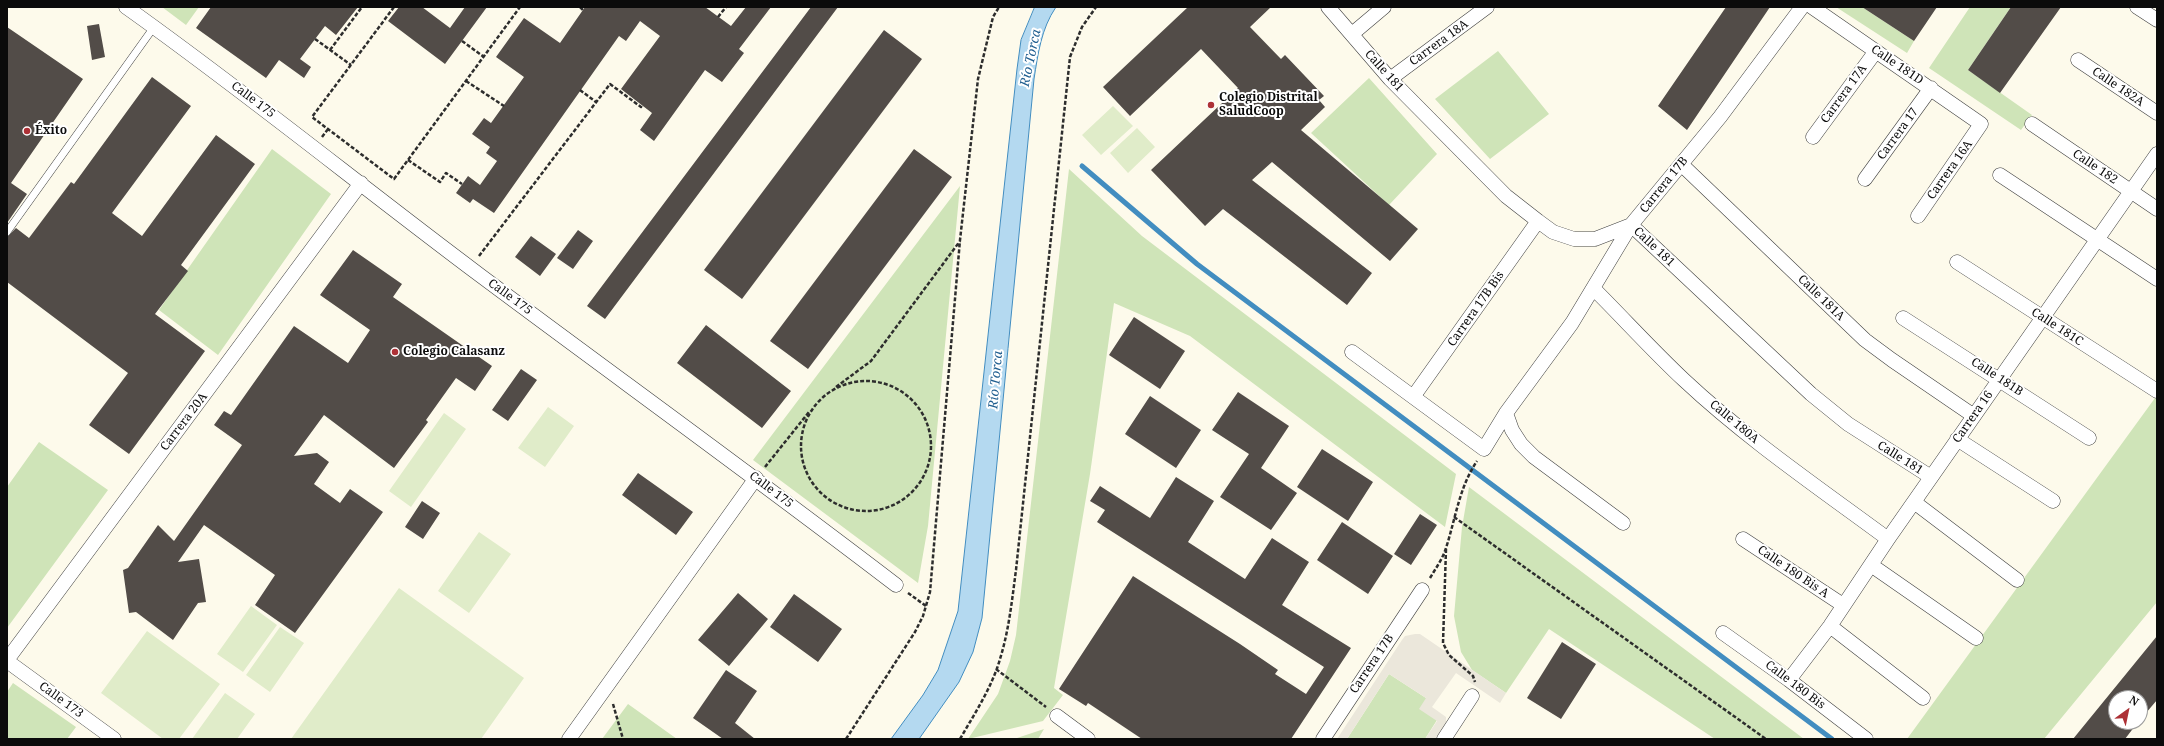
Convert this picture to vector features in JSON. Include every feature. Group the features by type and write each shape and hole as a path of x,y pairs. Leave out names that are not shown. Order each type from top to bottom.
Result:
{"street":[{"name":"Calle 175","path":"126,7 361,183 471,268 756,478 896,585"},
{"name":"Calle 181","path":"1328,7 1390,79 1506,196 1538,221 1553,232 1574,239 1595,239 1631,225 1811,394 1867,437 1931,477"},
{"path":"1352,34 1384,7"},
{"name":"Carrera 18A","path":"1390,79 1487,7"},
{"name":"Carrera 17B","path":"1480,455 1506,413 1572,323 1594,289 1631,225 1720,117 1802,7"},
{"name":"Calle 181D","path":"1812,7 1982,124"},
{"path":"2137,7 2157,20"},
{"name":"Carrera 17A","path":"1813,137 1876,51"},
{"name":"Calle 182A","path":"2078,60 2157,113"},
{"name":"Carrera 17","path":"1865,179 1931,88"},
{"name":"Carrera 16A","path":"1918,216 1982,124"},
{"name":"Calle 182","path":"2032,124 2157,209"},
{"name":"Carrera 16","path":"1789,680 1830,626 1957,439 2157,154"},
{"name":"Calle 181A","path":"1681,164 1865,340 1974,416"},
{"path":"2000,175 2157,279"},
{"name":"Carrera 20A","path":"7,660 361,183"},
{"name":"Carrera 17B Bis","path":"1413,397 1538,221"},
{"name":"Calle 181C","path":"1957,262 2157,391"},
{"name":"Calle 180A","path":"1594,289 1684,380 1721,412 1756,441 1888,539"},
{"name":"Calle 181B","path":"1903,318 2000,379 2089,438"},
{"path":"1352,352 1413,397 1480,455"},
{"path":"1506,413 1512,430 1534,457 1623,523"},
{"path":"1957,439 2053,501"},
{"path":"569,739 756,478"},
{"path":"1914,502 2017,580"},
{"name":"Calle 180 Bis A","path":"1743,539 1843,605"},
{"path":"1871,565 1976,638"},
{"name":"Carrera 17B","path":"1323,739 1422,590"},
{"path":"1830,626 1923,698"},
{"name":"Calle 180 Bis","path":"1723,633 1789,680 1866,739"},
{"name":"Calle 173","path":"7,660 114,739"},
{"path":"1444,739 1472,696"},
{"path":"1057,716 1088,739"}],"lane":[{"path":"7,232 154,27"}],"path":[{"path":"330,50 362,7"},
{"path":"394,7 312,117 394,179 520,7"},
{"path":"580,7 583,10"},
{"path":"718,17 726,7"},
{"path":"846,739 915,632 926,606 931,578 960,240 978,79 993,17 999,7"},
{"path":"960,739 985,696 996,669 1008,628 1016,570 1070,57 1082,27 1096,7"},
{"path":"316,39 351,65"},
{"path":"462,41 484,57"},
{"path":"466,81 504,106"},
{"path":"471,268 610,84 641,107 642,105"},
{"path":"580,90 596,102"},
{"path":"408,160 440,182 446,173 462,184"},
{"path":"756,478 813,407 828,393 871,361 960,240"},
{"path":"813,407 804,425 800,446 804,466 814,485 829,499 848,508 868,511 889,507 907,497 921,482 929,463 931,443 929,430 918,406 903,392 885,383 872,381 865,380 845,384 828,393"},
{"path":"1472,696 1476,687 1473,676 1449,655 1443,643 1446,549 1460,493 1468,474 1480,455"},
{"path":"1454,517 1766,739"},
{"path":"1422,590 1446,549"},
{"path":"896,585 926,606"},
{"path":"996,669 1057,716"},
{"path":"607,686 623,739"}],"green space":[{"path":"162,7 199,7 186,25"},
{"path":"1836,7 1862,7 1914,41 1907,53"},
{"path":"1970,7 2011,7 1968,70 2032,115 2021,130 1929,68"},
{"path":"1498,51 1549,114 1490,159 1435,99"},
{"path":"1369,78 1437,154 1389,205 1311,133"},
{"path":"1113,106 1133,126 1101,155 1082,135"},
{"path":"1137,128 1155,147 1128,173 1110,153"},
{"path":"272,149 331,194 218,355 159,310"},
{"path":"1069,169 1142,236 1456,474 1445,527 1190,336 1114,303 1090,474 1054,688 1063,695 1043,721 968,739 998,694 1010,661 1016,635"},
{"path":"960,186 928,526 918,583 753,460"},
{"path":"2155,398 2157,399 2157,602 2044,739 1907,739"},
{"path":"548,407 574,426 545,467 518,448"},
{"path":"444,413 466,429 411,507 389,491"},
{"path":"39,442 108,490 7,628 7,487"},
{"path":"1469,487 1804,739 1715,739 1549,629 1506,693 1472,670 1461,652 1454,616 1462,527"},
{"path":"479,532 511,554 469,613 438,591"},
{"path":"399,588 524,678 481,739 291,739"},
{"path":"251,606 277,625 243,672 217,654"},
{"path":"280,627 304,643 270,692 246,675"},
{"path":"147,631 220,684 179,739 163,739 101,693"},
{"path":"1389,674 1426,698 1437,720 1425,739 1347,739"},
{"path":"13,683 76,727 67,739 7,739 7,692"},
{"path":"225,693 255,714 237,739 192,739"},
{"path":"628,704 677,739 602,739"},
{"path":"1044,729 1038,739 1014,739"}],"shaded area":[{"path":"1420,634 1506,693 1500,703 1456,673 1432,707 1446,717 1446,723 1436,739 1425,739 1437,721 1419,709 1426,698 1389,674 1347,739 1337,739 1402,640 1405,636"}],"water":[{"name":"Río Torca","path":"1035,7 1056,7 1044,33 1034,79 982,618 973,652 959,682 919,739 891,739 923,695 938,670 958,611 1017,69 1021,40"}],"building":[{"path":"211,7 358,7 336,35 325,26 300,59 311,67 304,78 279,60 266,78 196,28"},
{"path":"399,7 422,7 450,28 465,7 487,7 445,64 388,21"},
{"path":"585,7 705,7 731,26 746,7 771,7 739,49 744,53 722,82 705,70 654,141 640,130 652,113 621,89 660,36 640,21 626,41 619,36 494,213 473,199 470,203 456,193 468,176 480,185 497,161 486,153 490,147 472,134 484,118 491,123 524,77 496,57 524,18 560,43"},
{"path":"811,7 838,7 605,319 587,306"},
{"path":"1188,7 1271,7 1250,27 1281,59 1285,55 1324,96 1319,100 1325,107 1301,130 1418,229 1390,261 1272,162 1252,180 1372,273 1347,305 1223,209 1205,226 1151,170 1238,88 1201,49 1130,116 1103,87"},
{"path":"1726,7 1770,7 1687,130 1658,106"},
{"path":"1862,7 1937,7 1914,41"},
{"path":"2011,7 2061,7 2000,93 1968,70"},
{"path":"99,24 105,57 92,60 87,26"},
{"name":"Éxito","path":"7,27 83,79 11,183 27,194 7,223"},
{"path":"884,30 922,59 742,299 704,270"},
{"path":"152,77 191,106 112,213 142,236 216,135 255,164 181,265 188,271 155,314 205,351 129,454 89,425 128,373 7,282 7,237 16,228 29,238 71,182 74,184"},
{"path":"914,149 952,177 808,369 770,341"},
{"path":"578,230 593,241 573,269 557,258"},
{"path":"531,236 556,254 540,276 515,257"},
{"path":"353,250 402,284 393,297 492,366 475,391 456,378 426,420 428,422 394,468 324,415 294,456 317,453 329,462 314,484 340,503 350,489 383,512 295,633 255,605 275,575 204,525 178,562 199,559 206,602 198,603 173,640 136,612 129,613 123,570 128,568 158,525 174,541 242,445 214,425 224,411 231,415 294,326 348,363 370,330 320,295"},
{"path":"1134,317 1185,351 1160,389 1109,355"},
{"path":"706,325 791,391 762,428 677,363"},
{"path":"521,369 537,380 508,421 492,410"},
{"path":"1238,392 1289,426 1261,468 1297,493 1271,530 1220,497 1249,454 1212,430"},
{"path":"1150,396 1201,430 1176,468 1125,434"},
{"path":"1322,449 1373,482 1348,521 1297,487"},
{"path":"638,473 693,512 676,535 622,495"},
{"path":"1176,477 1214,501 1188,542 1245,579 1272,538 1309,562 1282,605 1351,648 1291,739 1142,739 1088,703 1086,706 1059,689 1133,576 1240,644 1278,670 1275,674 1306,694 1324,667 1097,522 1105,510 1090,501 1100,486 1150,518"},
{"path":"422,501 440,513 423,539 405,527"},
{"path":"1420,514 1437,525 1411,565 1394,554"},
{"path":"1342,522 1393,556 1368,594 1317,560"},
{"path":"738,593 768,619 729,666 698,640"},
{"path":"794,594 842,629 818,662 770,627"},
{"path":"2157,636 2157,700 2148,711 2148,690 2113,690"},
{"path":"1562,642 1596,664 1561,719 1527,698"},
{"path":"726,670 757,691 735,723 755,739 723,739 693,718"},
{"path":"2108,696 2108,730 2132,730 2125,739 2073,739"}],"waterway":[{"path":"1082,166 1197,264 1832,739"}],"place":[{"name":"Colegio Distrital SaludCoop","path":"1211,105"},
{"name":"Éxito","path":"27,131"},
{"name":"Colegio Calasanz","path":"395,352"}]}
